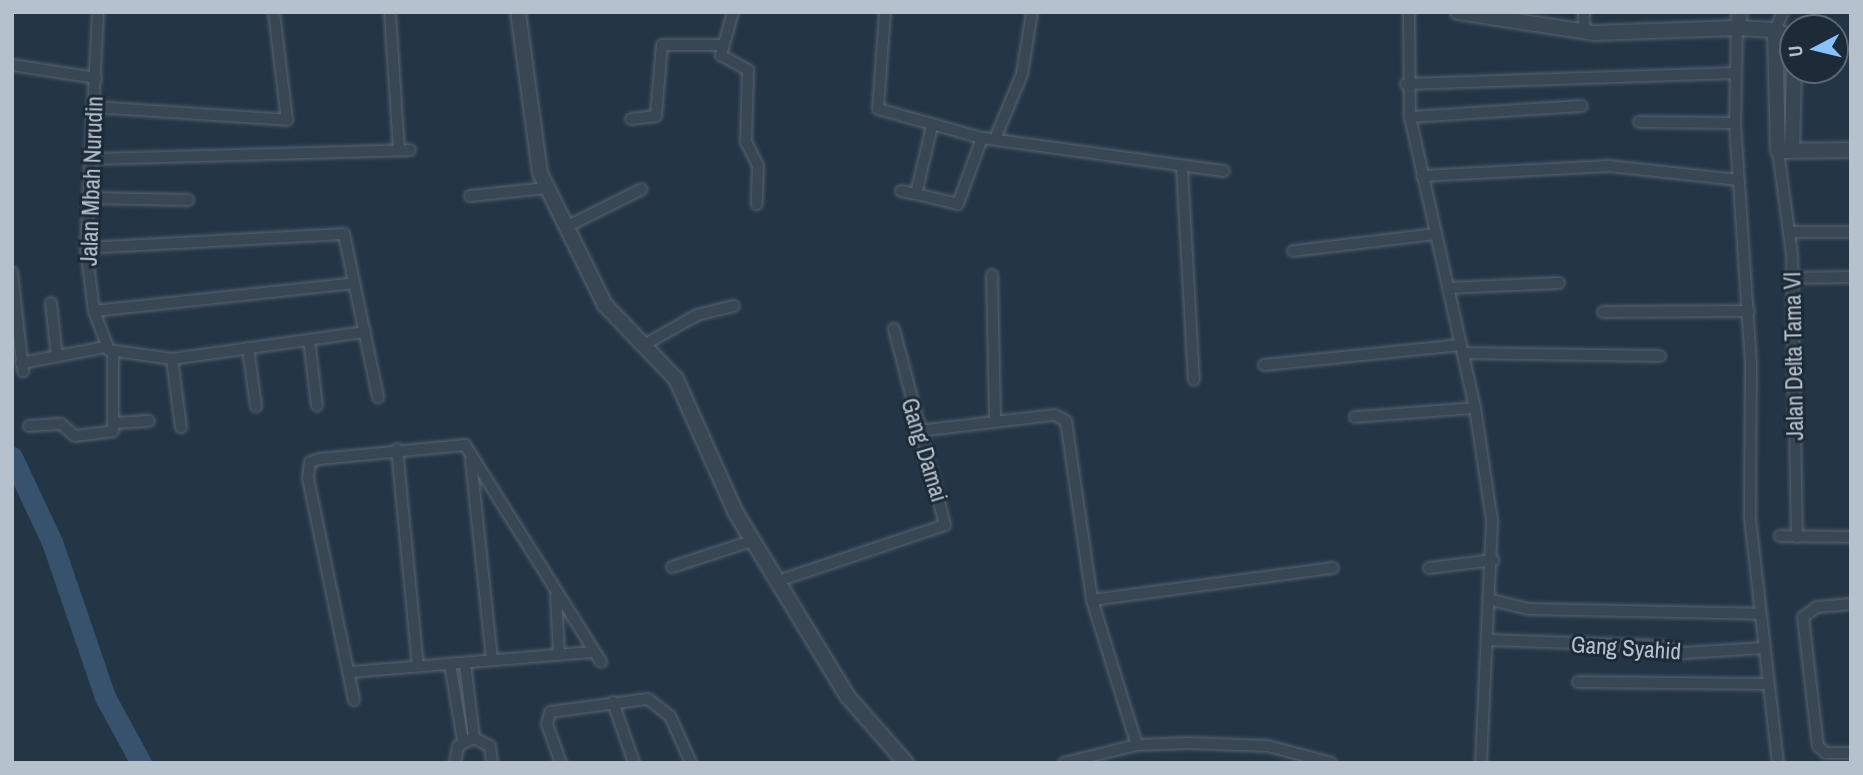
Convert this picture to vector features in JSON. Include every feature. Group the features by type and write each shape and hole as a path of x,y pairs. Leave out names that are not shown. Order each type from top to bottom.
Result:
{"street":[{"name":"Jalan Mbah Nurudin","path":"98,12 86,248 94,312 110,350 117,423"},
{"path":"93,107 287,120 274,12"},
{"path":"90,159 405,150 390,12"},
{"path":"517,12 547,188 570,225 605,305 647,342 676,379 718,481 781,580 848,697 906,763"},
{"path":"733,12 723,45 723,59 743,63 748,70 746,142 758,166 757,204"},
{"path":"885,12 878,109 982,138 1224,171"},
{"path":"995,139 1022,74 1032,12"},
{"path":"1409,12 1406,84 1410,117 1475,408 1494,560 1481,763"},
{"path":"1459,12 1584,32 1660,36 1738,28 1779,32"},
{"path":"1584,12 1584,32"},
{"path":"1740,12 1735,73 1735,123 1749,311 1749,480 1766,684 1778,763"},
{"path":"1783,12 1774,30 1785,150"},
{"path":"631,119 656,117 662,45 723,45"},
{"path":"12,65 96,78"},
{"path":"1406,84 1735,73"},
{"path":"1785,150 1792,84"},
{"path":"1410,117 1581,106"},
{"path":"1639,122 1735,123"},
{"path":"916,194 932,126"},
{"path":"901,191 958,204 982,138"},
{"path":"1785,150 1851,150"},
{"name":"Jalan Delta Tama VI","path":"1785,150 1793,278 1797,537"},
{"path":"1422,176 1609,166 1738,180"},
{"path":"1182,167 1194,380"},
{"path":"470,196 547,188"},
{"path":"570,225 642,189"},
{"path":"89,198 188,200"},
{"path":"1791,232 1851,232"},
{"path":"86,248 342,233 378,397"},
{"path":"1293,251 1435,234"},
{"path":"12,272 22,367 57,357 110,350 172,359 365,332"},
{"path":"992,275 995,421"},
{"path":"1793,278 1851,277"},
{"path":"94,312 355,283"},
{"path":"1448,288 1559,284"},
{"path":"51,303 57,357"},
{"path":"647,342 734,306"},
{"path":"1603,312 1749,311"},
{"name":"Gang Damai","path":"781,580 945,525 918,431 894,329"},
{"path":"309,340 317,406"},
{"path":"248,348 257,406"},
{"path":"1264,365 1462,349 1660,356"},
{"path":"172,359 181,427"},
{"path":"1355,417 1475,408"},
{"path":"918,431 1055,415 1068,424 1092,600 1137,744"},
{"path":"29,426 61,424 75,436 110,433 117,423 149,421"},
{"path":"354,700 309,466 319,458 458,443 471,457 600,662"},
{"path":"397,449 418,666"},
{"path":"471,457 492,660"},
{"path":"1780,536 1851,537"},
{"path":"672,567 755,540"},
{"path":"1429,568 1494,560"},
{"path":"1092,600 1333,568"},
{"path":"556,592 559,655"},
{"path":"1492,600 1529,609 1759,614"},
{"path":"1851,604 1816,607 1803,617 1818,746 1826,753 1851,753"},
{"name":"Gang Syahid","path":"1489,640 1659,646 1683,653 1763,648"},
{"path":"350,672 593,652"},
{"path":"465,663 474,738"},
{"path":"450,664 463,741 455,763"},
{"path":"1578,682 1766,684"},
{"path":"561,763 548,713 613,702 657,701 691,763"},
{"path":"613,702 634,763"},
{"path":"463,741 474,738 490,746 492,763"},
{"path":"1064,763 1137,744 1268,746 1331,763"}],"waterway":[{"path":"12,457 52,542 105,697 141,763"}]}
